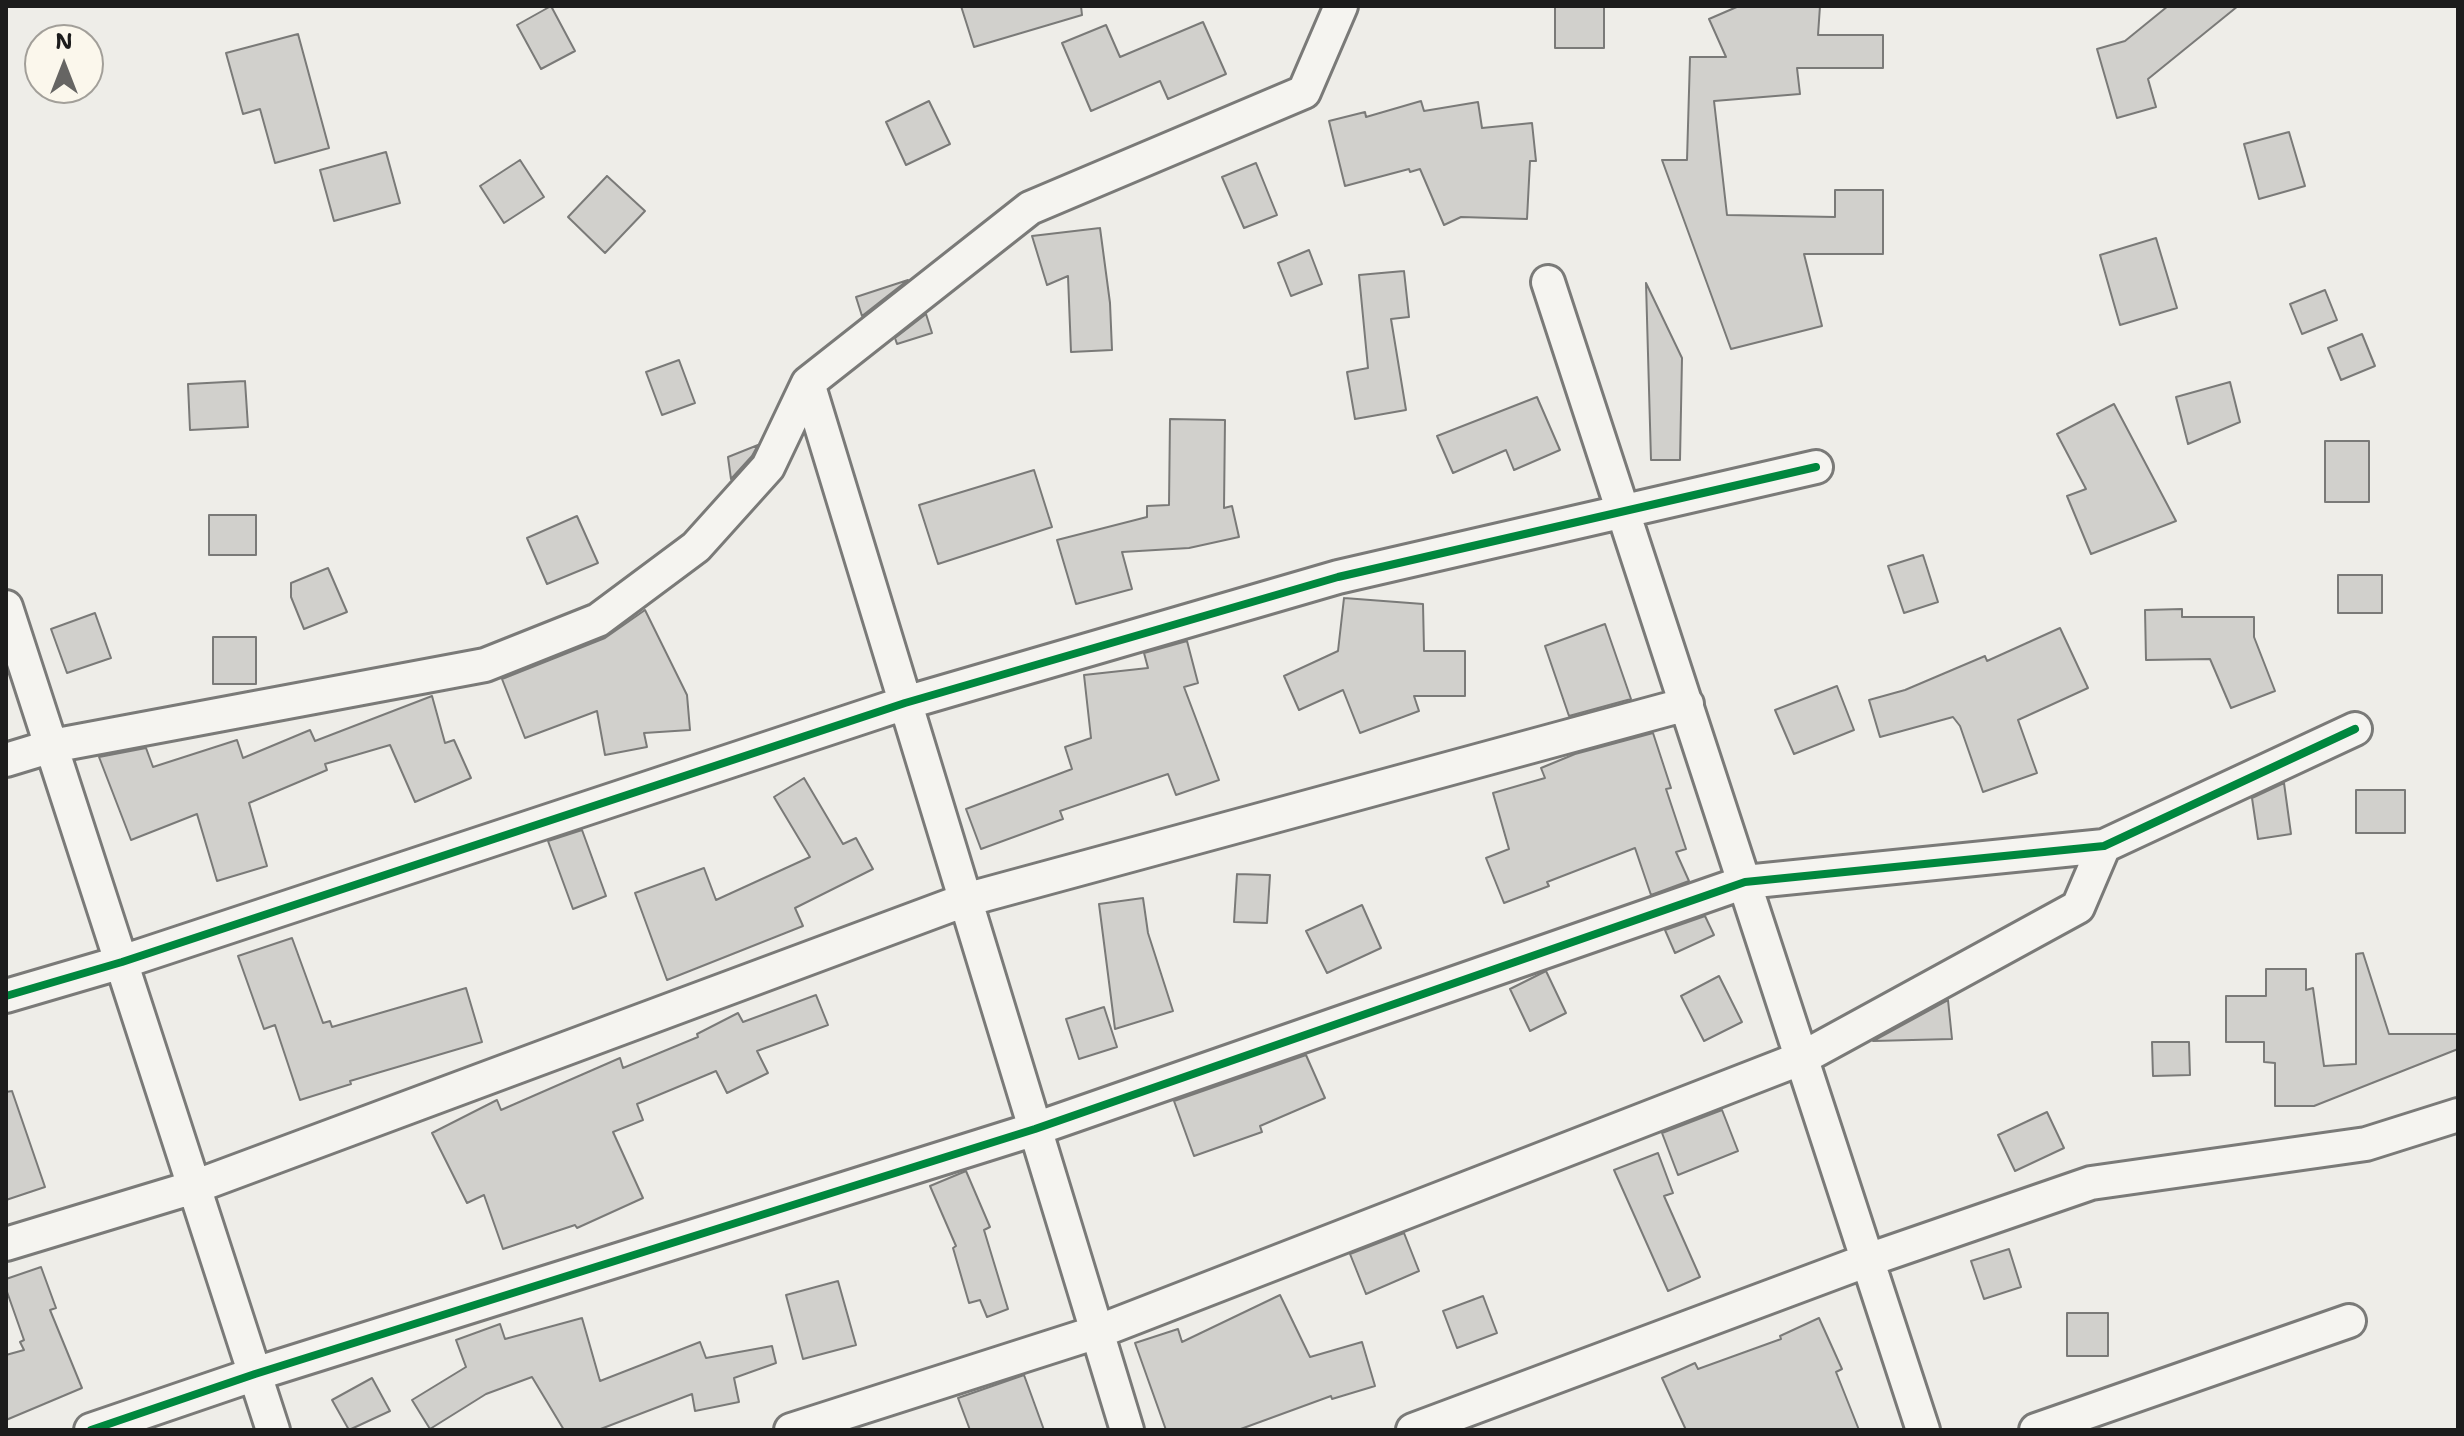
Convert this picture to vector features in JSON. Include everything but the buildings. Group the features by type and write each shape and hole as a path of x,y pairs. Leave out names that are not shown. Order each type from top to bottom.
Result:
{"street":[{"path":"6,760 52,746 485,665 598,620 696,547 768,467 808,383 1030,208 1304,92 1341,6"},
{"path":"1548,282 1923,1430"},
{"path":"808,383 1127,1430"},
{"path":"6,996 122,962 905,703 1338,577 1816,467"},
{"path":"6,607 273,1430"},
{"path":"6,1244 194,1187 965,900 1687,704"},
{"path":"91,1430 255,1374 1035,1129 1745,882 2104,846 2355,729"},
{"path":"791,1430 1097,1332 1802,1058 2078,907 2104,846"},
{"path":"1413,1430 1868,1260 2091,1183 2366,1144 2458,1115"},
{"path":"2036,1430 2349,1321"}],"cycle path":[{"path":"6,996 122,962 905,703 1338,577 1816,467"},
{"path":"91,1430 255,1374 1035,1129 1745,882 2104,846 2355,729"}]}
